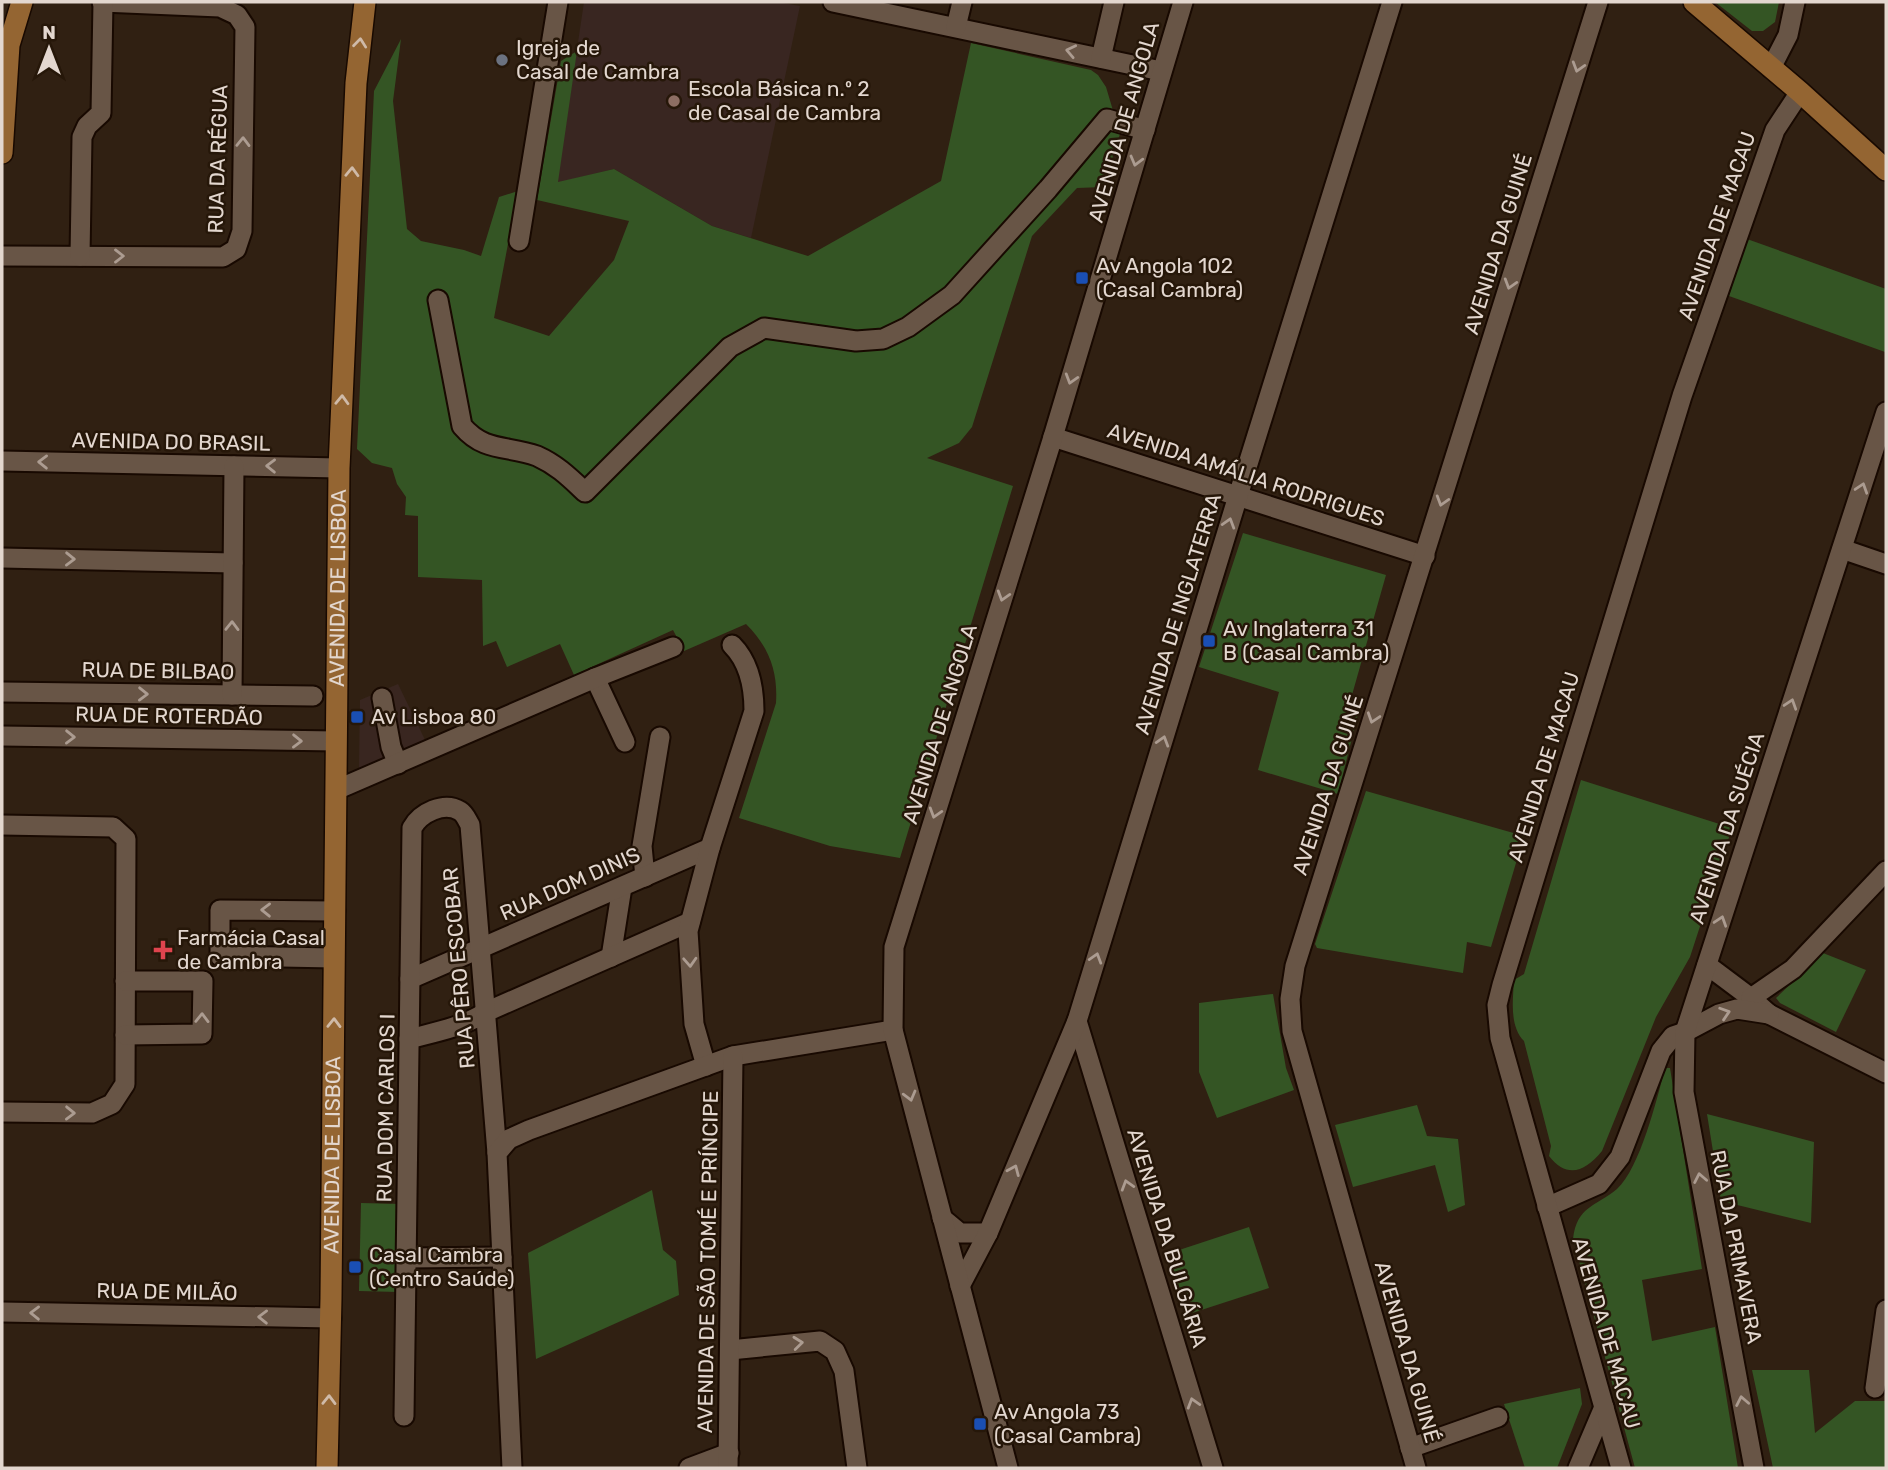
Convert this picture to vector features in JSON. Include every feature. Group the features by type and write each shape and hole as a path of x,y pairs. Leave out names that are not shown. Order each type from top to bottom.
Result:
{"main road":[{"path":"2,153 9,45 22,2"},
{"name":"AVENIDA DE LISBOA","path":"327,1468 331,1318 339,468 356,83 365,2"},
{"path":"1694,2 1886,170"}],"street":[{"path":"80,256 82,137 87,126 101,113 103,2"},
{"name":"RUA DA RÉGUA","path":"2,256 223,257 236,249 242,231 245,27 237,15 220,7 103,2"},
{"path":"519,241 558,2"},
{"path":"833,2 1161,71"},
{"path":"957,27 962,2"},
{"path":"1101,58 1114,2"},
{"name":"AVENIDA DE ANGOLA","path":"1008,1468 893,1030 894,947 1053,437 1183,2"},
{"name":"AVENIDA DE INGLATERRA","path":"960,1286 988,1233 1077,1021 1392,2"},
{"name":"AVENIDA DA GUINÉ","path":"1416,1468 1293,1031 1290,999 1295,967 1598,2"},
{"path":"1771,68 1788,35 1794,2"},
{"name":"AVENIDA DE MACAU","path":"1621,1468 1500,1038 1497,1005 1682,396 1775,130 1800,92"},
{"path":"438,300 462,426 471,436 496,448 535,455 561,468 585,492 730,347 764,328 856,341 883,339 908,327 952,295 1107,119 1145,130"},
{"name":"AVENIDA DA SUÉCIA","path":"1685,1032 1886,412"},
{"name":"AVENIDA AMÁLIA RODRIGUES","path":"1053,437 1425,556"},
{"name":"AVENIDA DO BRASIL","path":"2,461 339,468"},
{"path":"232,695 234,466"},
{"path":"1842,550 1886,564"},
{"path":"2,558 233,563"},
{"name":"AVENIDA DE SÃO TOMÉ E PRÍNCIPE","path":"706,1066 694,1024 688,930 710,848 754,711 754,689 748,670 740,653 732,645"},
{"path":"336,790 673,647"},
{"path":"595,678 625,742"},
{"name":"RUA DE BILBAO","path":"2,692 313,696"},
{"path":"382,698 391,747 398,764"},
{"name":"RUA DE ROTERDÃO","path":"2,736 336,741"},
{"path":"645,877 642,846 660,737"},
{"name":"RUA PÊRO ESCOBAR","path":"432,810 452,808 463,813 470,825 497,1153 512,1468"},
{"name":"RUA DOM CARLOS I","path":"404,1416 412,828 417,820 432,810"},
{"path":"2,825 113,827 126,839 125,1084 112,1104 92,1113 2,1112"},
{"name":"RUA DOM DINIS","path":"410,979 710,848"},
{"path":"1751,998 1793,969 1886,871"},
{"path":"611,957 622,887"},
{"path":"125,1035 202,1034 203,981 220,956 220,910 335,911"},
{"path":"410,1039 474,1019 690,922"},
{"path":"220,956 334,958"},
{"path":"1707,965 1769,1014 1886,1073"},
{"path":"125,981 203,981"},
{"path":"1546,1207 1599,1184 1620,1157 1661,1051 1673,1036 1719,1014 1737,1009 1769,1014"},
{"name":"AVENIDA DA BULGÁRIA","path":"1077,1021 1213,1468"},
{"path":"497,1153 509,1139 529,1130 733,1056 893,1030"},
{"name":"RUA DA PRIMAVERA","path":"1685,1032 1684,1092 1754,1468"},
{"name":"AVENIDA DE SÃO TOMÉ E PRÍNCIPE","path":"729,1460 733,1056"},
{"path":"942,1218 960,1233 988,1233"},
{"path":"407,1258 502,1257"},
{"path":"1875,1388 1886,1310"},
{"name":"RUA DE MILÃO","path":"2,1312 331,1318"},
{"path":"730,1350 820,1341 835,1351 844,1371 857,1468"},
{"path":"1578,1468 1604,1407"},
{"path":"1410,1448 1498,1417"},
{"path":"690,1468 729,1460"}],"shaded area":[{"name":"Escola Básica n.º 2 de Casal de Cambra","path":"584,2 778,2 800,6 751,238 712,226 614,169 557,183"},
{"path":"398,684 425,740 359,770 360,700"}],"green space":[{"path":"1715,2 1779,2 1775,22 1763,31 1752,31"},
{"path":"401,39 393,101 407,229 421,241 481,256 499,197 518,191 494,318 549,336 614,260 629,221 537,200 561,61 577,51 558,182 614,169 712,226 808,256 941,181 971,43 1091,70 1106,87 1120,134 1103,187 1077,188 1032,236 972,427 959,443 927,458 1013,486 900,858 830,846 739,818 776,703 775,680 770,660 761,642 746,624 684,651 673,630 574,675 560,644 507,667 496,641 483,646 482,580 418,577 418,516 405,515 406,497 397,484 392,468 372,463 357,449 374,91"},
{"path":"1747,239 1886,289 1885,352 1729,296"},
{"path":"1243,533 1386,575 1350,702 1358,714 1338,794 1258,770 1279,692 1199,667"},
{"path":"1581,780 1732,828 1690,957 1656,1017 1602,1151 1583,1168 1569,1170 1562,1168 1549,1156 1551,1146 1524,1041 1516,1028 1513,1004 1514,980 1524,974"},
{"path":"1366,791 1524,836 1491,947 1467,942 1463,973 1317,948 1315,944"},
{"path":"1823,953 1866,970 1836,1032 1780,1003 1776,998"},
{"path":"1273,994 1286,1068 1294,1090 1217,1118 1199,1072 1199,1003"},
{"path":"1665,1068 1670,1068 1702,1269 1642,1280 1652,1341 1715,1327 1738,1468 1635,1468 1573,1239 1578,1220 1583,1213 1617,1189 1633,1166 1647,1132"},
{"path":"1417,1105 1427,1136 1458,1139 1465,1205 1448,1212 1435,1165 1353,1187 1335,1125"},
{"path":"1707,1114 1814,1142 1811,1223 1721,1201"},
{"path":"652,1190 663,1250 676,1261 679,1295 536,1359 528,1253"},
{"path":"361,1203 401,1204 398,1292 359,1291"},
{"path":"1249,1227 1269,1288 1186,1315 1167,1254"},
{"path":"1752,1370 1809,1370 1815,1433 1855,1401 1886,1401 1886,1468 1773,1468"},
{"path":"1580,1388 1582,1404 1557,1468 1525,1468 1504,1404"}],"place":[{"name":"Igreja de Casal de Cambra","path":"502,60"},
{"name":"Escola Básica n.º 2 de Casal de Cambra","path":"674,101"},
{"name":"Av Angola 102 (Casal Cambra)","path":"1082,278"},
{"name":"Av Inglaterra 31 B (Casal Cambra)","path":"1209,641"},
{"name":"Av Lisboa 80","path":"357,717"},
{"name":"Farmácia Casal de Cambra","path":"163,950"},
{"name":"Casal Cambra (Centro Saúde)","path":"355,1267"},
{"name":"Av Angola 73 (Casal Cambra)","path":"980,1424"}]}
